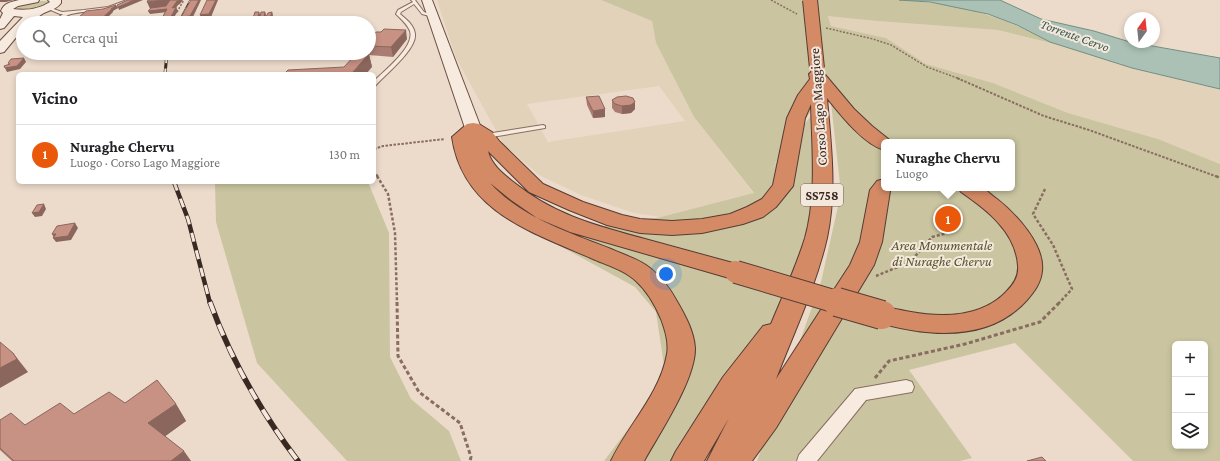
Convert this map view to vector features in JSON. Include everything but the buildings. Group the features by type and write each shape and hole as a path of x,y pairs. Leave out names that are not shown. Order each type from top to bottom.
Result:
{"highway":[{"name":"Corso Lago Maggiore","path":"723,461 755,395 792,306 816,237 822,197 822,152 810,0"},
{"path":"473,133 493,146 536,188 576,206 614,220 640,226 672,228 702,226 735,219 755,212 769,203 783,186 796,118 817,75 833,96 871,136 881,142"},
{"path":"473,133 480,158 495,177 518,196 544,212 578,226 882,315 932,324 966,322 997,312 1017,297 1028,283 1031,264 1025,244 1010,221 990,203 972,191"},
{"path":"473,133 464,155 474,177 492,197 513,215 546,232 616,260 640,273 659,291 670,310 680,333 681,354 673,378 627,461"},
{"path":"734,461 765,419 862,265 870,242 881,189"},
{"name":"Corso Lago Maggiore","path":"687,461 733,385 792,306"}],"main road":[{"path":"12,7 34,0"},
{"path":"427,0 473,133"},
{"path":"12,7 23,13 52,3"},
{"path":"32,16 52,3"},
{"path":"0,26 8,17 12,7"},
{"path":"0,49 16,30"}],"street":[{"path":"806,461 861,394 906,387"}],"lane":[{"path":"52,3 61,13 68,13 115,7 130,0"},
{"path":"376,82 408,51 412,43 413,34 409,25 398,14 399,11 414,1 423,13 433,16"},
{"path":"64,16 68,13"},
{"path":"473,133 543,127"}],"path":[{"path":"175,14 184,0"},
{"path":"771,0 798,15"},
{"path":"204,15 212,14 213,10"},
{"path":"204,15 206,11"},
{"path":"192,16 194,12"},
{"path":"824,27 891,45 927,67 954,76 1044,116 1089,130 1220,178"},
{"path":"376,148 383,146 473,133"},
{"path":"376,174 388,194 395,233 398,356 419,392 460,423 471,457 470,461"},
{"path":"855,277 879,275 910,262 932,237 947,233"}],"shaded area":[{"path":"437,0 601,0 652,21 656,43 694,117 754,194 661,217 634,213 581,195 539,175 504,145 456,58","holes":["659,86 685,121 548,142 527,104"]},
{"path":"828,15 877,21 998,30 1059,45 1132,68 1220,89 1220,164 1158,139 1068,113 993,83 926,64 886,38 831,26"}],"green space":[{"name":"Area Monumentale di Nuraghe Chervu","path":"601,0 899,0 929,2 958,7 1001,19 1059,45 998,30 828,16 831,26 886,38 926,64 993,83 1068,113 1158,139 1220,164 1220,461 1133,461 1015,343 909,370 972,458 960,461 757,461 821,282 841,193 829,85 769,172 819,105 822,197 804,275 687,461 604,461 666,379 656,312 635,287 542,236 661,217 754,193 694,117 656,43 652,21"},
{"path":"38,1 47,1 50,3 30,10 16,9 19,6"},
{"path":"215,184 369,184 389,233 390,357 411,399 449,431 461,461 347,461 257,363 216,222"}],"water":[{"name":"Torrente Cervo","path":"899,0 1000,0 1041,19 1094,31 1124,40 1124,48 1160,47 1220,58 1220,89 1132,68 1050,42 1017,25 988,14 930,2"}],"railway":[{"path":"183,16 191,0"},
{"path":"165,72 166,60"},
{"path":"175,184 188,219 210,303"},
{"path":"210,302 227,344 248,385 272,424 298,461"}],"place":[{"name":"Nuraghe Chervu","path":"948,219"}]}
